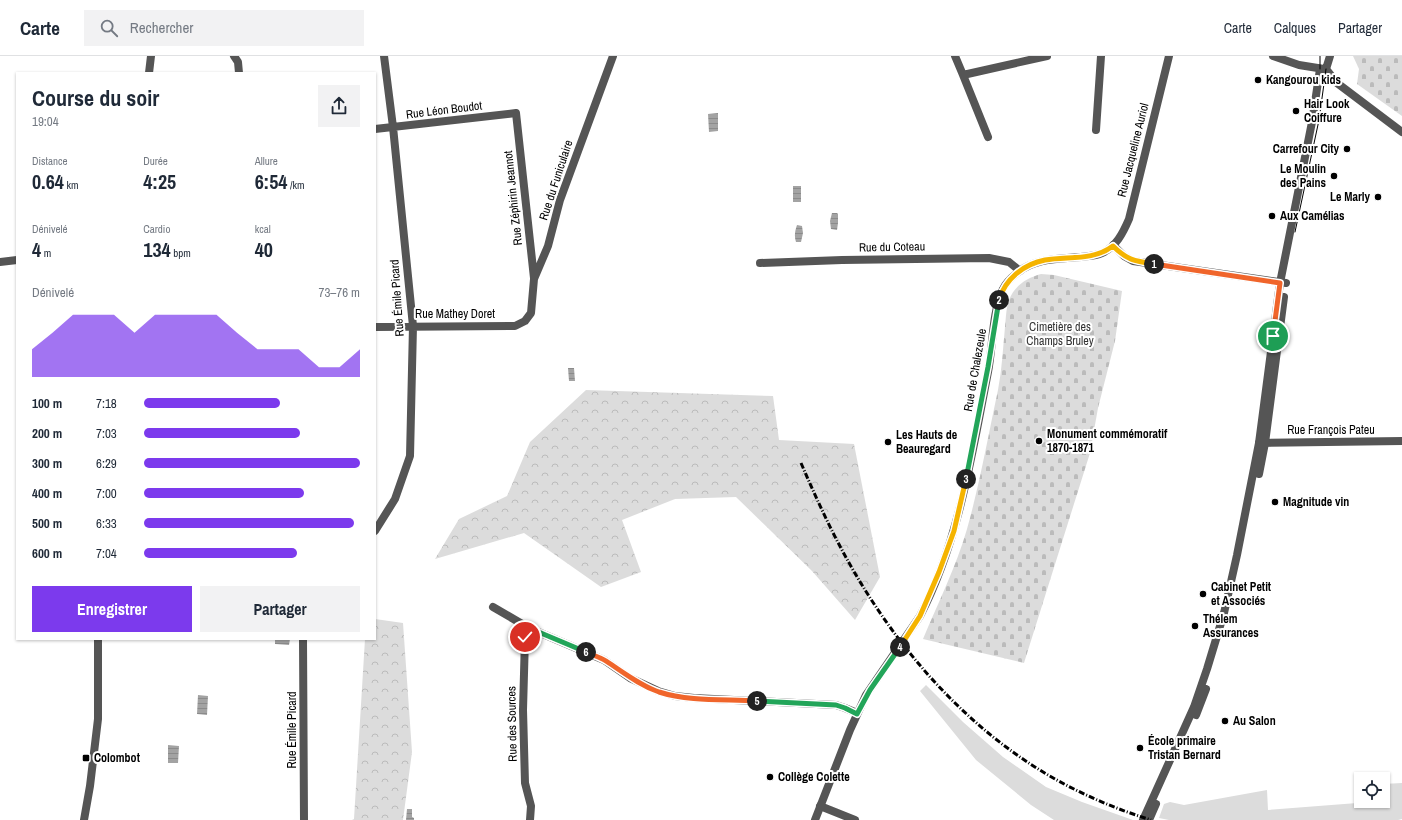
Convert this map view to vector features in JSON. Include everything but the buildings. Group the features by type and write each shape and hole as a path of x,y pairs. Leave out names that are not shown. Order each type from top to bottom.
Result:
{"street":[{"path":"150,72 151,56"},
{"path":"234,56 238,62 239,72"},
{"name":"Rue Émile Picard","path":"376,529 396,499 410,456 413,326 394,127 384,56"},
{"name":"Rue du Funiculaire","path":"531,313 534,280 548,246 560,200 613,56"},
{"path":"955,56 988,137"},
{"path":"963,75 1046,56"},
{"path":"1096,130 1101,56"},
{"name":"Rue Jacqueline Auriol","path":"1113,246 1119,240 1129,219 1169,56"},
{"path":"1273,56 1299,65 1323,69 1337,83 1402,132"},
{"path":"1149,820 1201,705 1228,618 1246,537 1262,443 1283,283 1325,56"},
{"path":"1323,69 1330,56"},
{"name":"Rue Léon Boudot","path":"376,129 516,113"},
{"name":"Rue Zéphirin Jeannot","path":"516,113 534,280"},
{"path":"1113,246 1124,256 1133,261 1283,283"},
{"name":"Rue de Chalezeule","path":"815,820 857,714 870,690 920,616 952,538 977,428 999,298 1004,287 1020,271 1044,260 1092,256 1101,254 1113,246"},
{"name":"Rue du Coteau","path":"760,263 842,260 989,258 1009,262 1020,271"},
{"path":"0,262 16,260"},
{"name":"Rue Mathey Doret","path":"376,327 515,326 524,322 531,313"},
{"name":"Rue François Pateu","path":"1262,443 1402,441"},
{"path":"1143,820 1182,736 1207,669 1224,613 1262,443"},
{"path":"494,607 529,628 604,660 630,678 658,691 675,696 694,698 836,705 857,714"},
{"name":"Rue des Sources","path":"529,628 525,637 523,710 525,783 531,806 530,820"},
{"path":"84,820 90,786 98,718 98,640"},
{"name":"Rue Émile Picard","path":"303,640 304,820"},
{"path":"820,806 855,820"}],"green space":[{"path":"1353,56 1402,56 1402,116 1357,84 1359,69"},
{"name":"Cimetière des Champs Bruley","path":"1041,274 1054,275 1122,291 1115,341 1098,408 1090,453 1024,663 923,639 958,557 972,512 998,390 1007,306 1018,286"},
{"path":"586,390 773,396 779,440 854,444 880,577 855,620 812,571 736,497 675,499 622,520 641,572 601,587 524,533 435,559 459,519 507,496 530,442"},
{"path":"376,619 403,623 412,752 403,820 352,820 354,819 365,640 376,640"},
{"path":"926,685 963,722 1003,757 1046,787 1082,802 1133,820 1054,820 1031,805 976,760 920,691"},
{"path":"1402,783 1402,819 1169,820 1159,818 1164,804 1170,802 1184,805 1267,790 1268,810 1354,803 1354,808 1390,808 1390,784"}],"shaded area":[{"path":"718,113 718,131 709,132 708,114"},
{"path":"793,186 801,186 801,202 793,202"},
{"path":"832,213 838,214 837,230 831,229 830,221"},
{"path":"797,225 802,226 803,233 801,242 796,242 795,240"},
{"path":"568,368 574,368 575,381 569,381"},
{"path":"275,640 290,640 289,645 275,644"},
{"path":"198,695 208,696 207,715 197,714"},
{"path":"168,745 179,746 178,763 168,763"},
{"path":"407,809 412,809 412,817 414,820 406,820"}],"tram line":[{"path":"1320,56 1320,69"},
{"path":"1295,232 1319,120 1326,69"}],"railway":[{"path":"801,463 829,525 862,585 882,616 905,647 929,676 955,703 983,729 1013,752 1045,773 1096,799 1151,820"}],"place":[{"name":"Kangourou kids","path":"1258,80"},
{"name":"Hair Look Coiffure","path":"1296,111"},
{"name":"Carrefour City","path":"1347,149"},
{"name":"Le Moulin des Pains","path":"1334,176"},
{"name":"Le Marly","path":"1378,197"},
{"name":"Aux Camélias","path":"1272,216"},
{"name":"Monument commémoratif 1870-1871","path":"1039,441"},
{"name":"Les Hauts de Beauregard","path":"888,442"},
{"name":"Magnitude vin","path":"1275,502"},
{"name":"Cabinet Petit et Associés","path":"1203,594"},
{"name":"Thélem Assurances","path":"1195,626"},
{"name":"Au Salon","path":"1225,721"},
{"name":"École primaire Tristan Bernard","path":"1140,748"},
{"name":"Colombot","path":"86,758"},
{"name":"Collège Colette","path":"770,777"}],"route":[{"path":"525,637 529,628 604,660 630,678 658,691 675,696 836,705 857,714 870,690 912,630 920,616 939,572 954,531 979,418 999,298 1004,287 1012,278 1020,271 1044,260 1092,256 1101,254 1113,246 1124,256 1133,261 1280,283 1273,336"}]}
